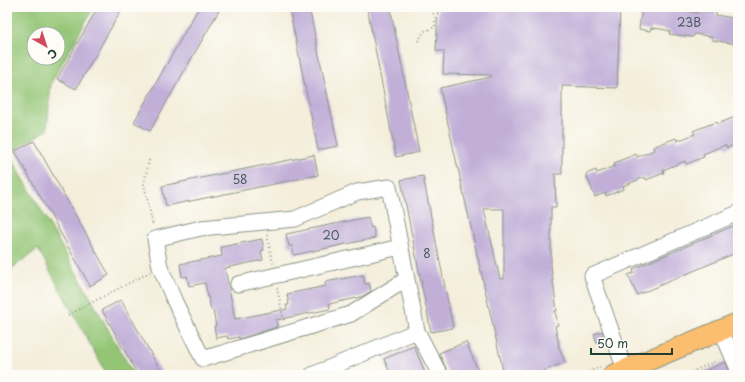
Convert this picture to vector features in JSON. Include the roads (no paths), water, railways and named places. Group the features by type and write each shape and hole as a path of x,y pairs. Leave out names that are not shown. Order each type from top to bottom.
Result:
{"main road":[{"path":"619,373 730,326"}],"lane":[{"path":"407,279 350,314 203,359 175,302 160,267 155,239 202,228 295,219 357,192 389,187 400,247 407,279 417,331 440,375"},
{"path":"619,373 592,276 738,213"},
{"path":"238,284 400,247"},
{"path":"730,326 730,350 738,369"},
{"path":"312,375 417,331"}]}
